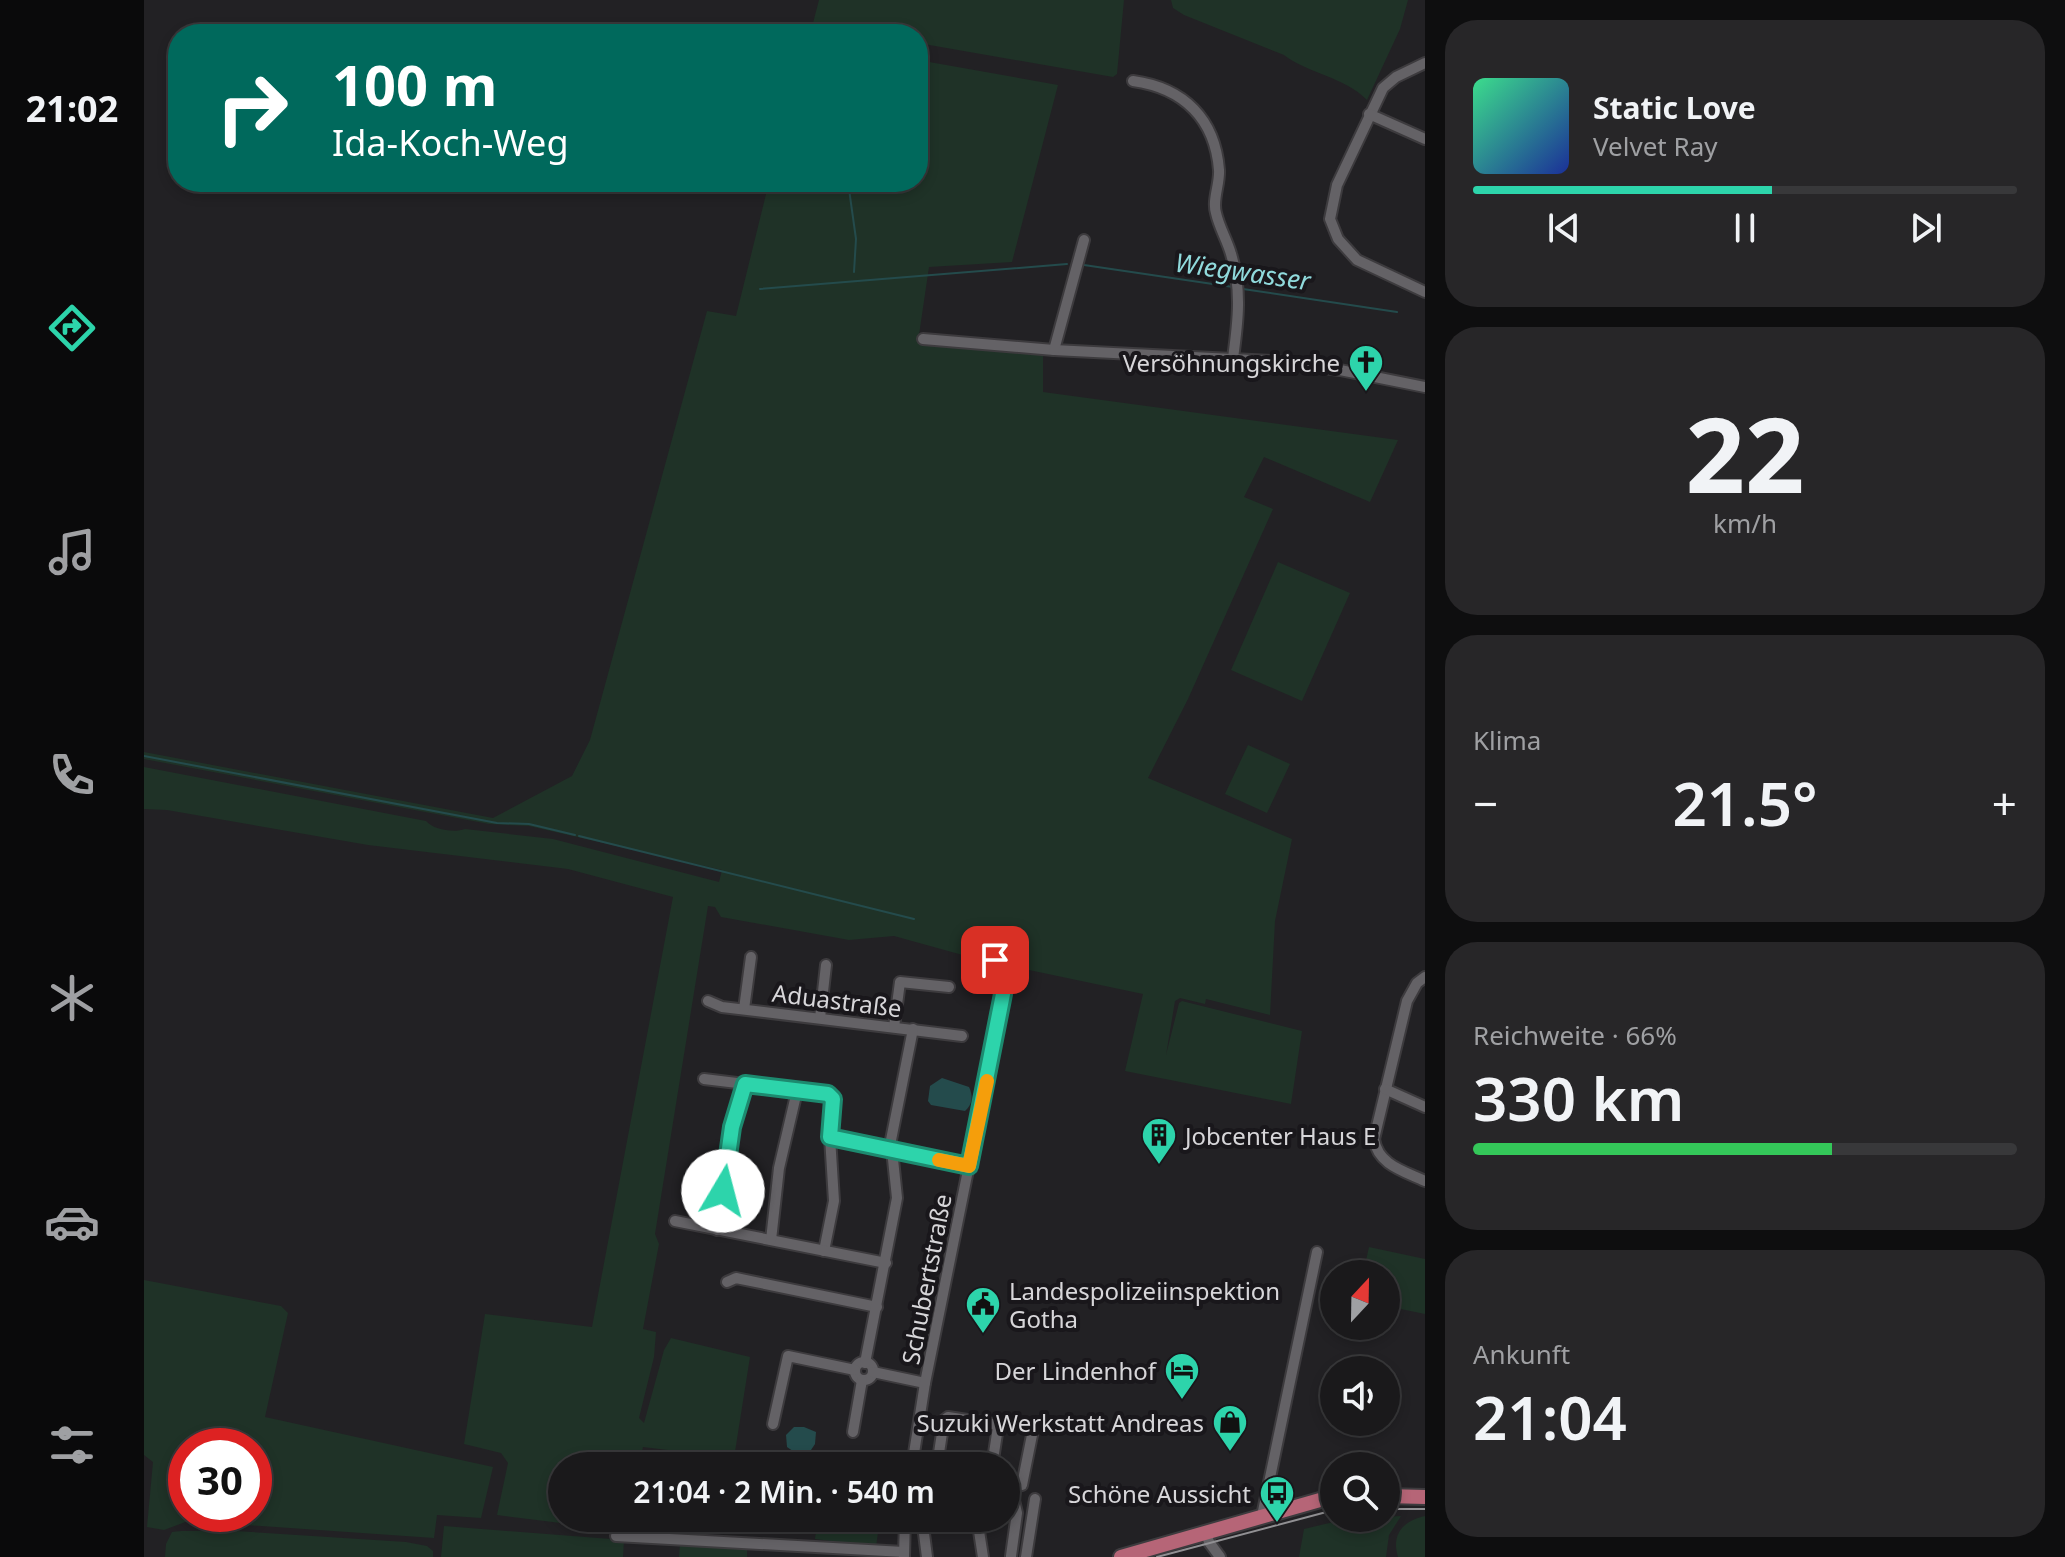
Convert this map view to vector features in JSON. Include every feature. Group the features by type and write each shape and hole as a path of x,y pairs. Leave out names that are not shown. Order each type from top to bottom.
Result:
{"main road":[{"path":"1400,1496 1425,1497"},
{"path":"1121,1557 1320,1500"}],"street":[{"path":"1425,63 1396,77 1383,88 1337,185 1330,219 1345,250 1357,260 1425,292"},
{"path":"1133,81 1164,89 1192,106 1211,132 1219,173 1214,209 1231,251 1238,290 1239,317 1233,358"},
{"path":"1369,114 1425,139"},
{"path":"1054,350 1084,240"},
{"path":"923,339 1054,350 1233,358 1340,370 1425,387"},
{"path":"744,1009 751,957"},
{"name":"Schubertstraße","path":"914,1452 925,1383 1003,994 1002,977 995,960"},
{"path":"820,1018 826,965"},
{"path":"1425,977 1417,983 1407,1001 1374,1139 1379,1155 1389,1164 1425,1181"},
{"path":"894,1027 900,982 949,987"},
{"name":"Aduastraße","path":"708,1001 722,1007 962,1036"},
{"path":"873,1372 870,1378 862,1380 857,1377 877,1307 897,1198 890,1150 913,1029"},
{"path":"704,1079 828,1094 833,1099 830,1137 834,1201 824,1251"},
{"path":"717,1230 732,1127 745,1084"},
{"path":"1385,1089 1425,1107"},
{"path":"771,1240 779,1168 797,1091"},
{"path":"830,1137 969,1166"},
{"path":"675,1221 886,1263"},
{"path":"1262,1516 1317,1252"},
{"path":"727,1282 736,1278 877,1307"},
{"path":"773,1424 788,1356 871,1367 873,1372"},
{"path":"873,1372 925,1383"},
{"path":"853,1432 862,1380"},
{"path":"939,1452 944,1420 948,1417 998,1427 994,1452"},
{"path":"1020,1486 1032,1435"},
{"path":"1026,1557 1035,1499"},
{"path":"616,1536 904,1555 905,1532"},
{"path":"924,1532 927,1557"},
{"path":"979,1532 983,1557"},
{"path":"1011,1556 1014,1532"},
{"path":"1206,1533 1213,1550 1220,1557"}],"green space":[{"path":"819,0 1124,0 1117,74 1113,77 928,45 928,24 813,23"},
{"path":"1171,0 1408,0 1400,29 1367,100 1348,86 1284,55 1184,15 1173,8"},
{"path":"928,62 1058,85 1012,262 929,267 919,335 921,344 1043,354 1043,392 1398,440 1370,502 1264,457 1244,497 1273,509 1188,699 1148,778 1292,839 1275,921 1270,1015 1206,999 1205,1004 1180,998 1175,1001 1166,1055 1182,1001 1302,1031 1291,1104 1125,1071 1143,994 977,959 894,936 849,940 721,917 715,907 708,906 655,1234 659,1244 643,1329 656,1332 654,1357 639,1418 644,1423 664,1350 671,1338 750,1357 735,1452 684,1452 643,1447 642,1452 548,1452 548,1521 497,1515 508,1463 501,1453 464,1444 485,1314 592,1327 673,897 568,869 368,845 167,810 144,809 144,767 426,821 444,830 465,829 553,839 719,882 722,870 529,826 489,824 144,759 144,752 493,818 572,776 590,740 707,311 736,316 767,192 928,192"},
{"path":"1278,562 1350,593 1302,701 1231,670"},
{"path":"1248,745 1290,764 1267,813 1225,794"},
{"path":"1369,1247 1425,1259 1425,1314 1400,1309 1400,1260 1366,1260"},
{"path":"144,1280 281,1306 288,1313 265,1417 493,1467 481,1518 437,1515 434,1538 272,1527 272,1428 168,1428 168,1528 147,1527 153,1462 144,1455"},
{"path":"1425,1516 1425,1557 1398,1557 1398,1535 1411,1521"},
{"path":"1320,1525 1320,1532 1391,1532 1386,1557 1299,1557 1304,1529"},
{"path":"444,1526 624,1540 623,1557 441,1557"},
{"path":"172,1532 251,1532 406,1542 427,1546 433,1551 433,1557 165,1557 166,1544"},
{"path":"816,1532 878,1532 876,1547 815,1539"},
{"path":"680,1544 747,1548 747,1557 679,1557"}],"water":[{"path":"942,1078 969,1087 972,1099 965,1111 931,1105 928,1101 930,1086"},
{"path":"794,1427 804,1427 816,1432 815,1444 810,1452 794,1452 787,1447 786,1435"}],"waterway":[{"path":"849,192 856,239 854,272"},
{"name":"Wiegwasser","path":"760,289 1067,264"},
{"name":"Wiegwasser","path":"1084,265 1233,287"},
{"name":"Wiegwasser","path":"1243,289 1397,312"},
{"path":"144,756 497,823 529,824 575,835"},
{"path":"579,836 914,919"}],"tram line":[{"path":"1400,1509 1425,1509"},
{"path":"1157,1557 1320,1514"}],"slow traffic":[{"path":"939,1160 969,1166 987,1081"}],"place":[{"name":"Versöhnungskirche","path":"1366,393"},
{"name":"Jobcenter Haus E","path":"1159,1166"},
{"name":"Landespolizeiinspektion Gotha","path":"983,1335"},
{"name":"Der Lindenhof","path":"1182,1401"},
{"name":"Suzuki Werkstatt Andreas","path":"1230,1453"},
{"name":"Schöne Aussicht","path":"1277,1524"}],"route":[{"path":"723,1191 732,1127 745,1084 828,1094 833,1099 830,1137 969,1166 1003,994 1002,977 995,960"}]}
